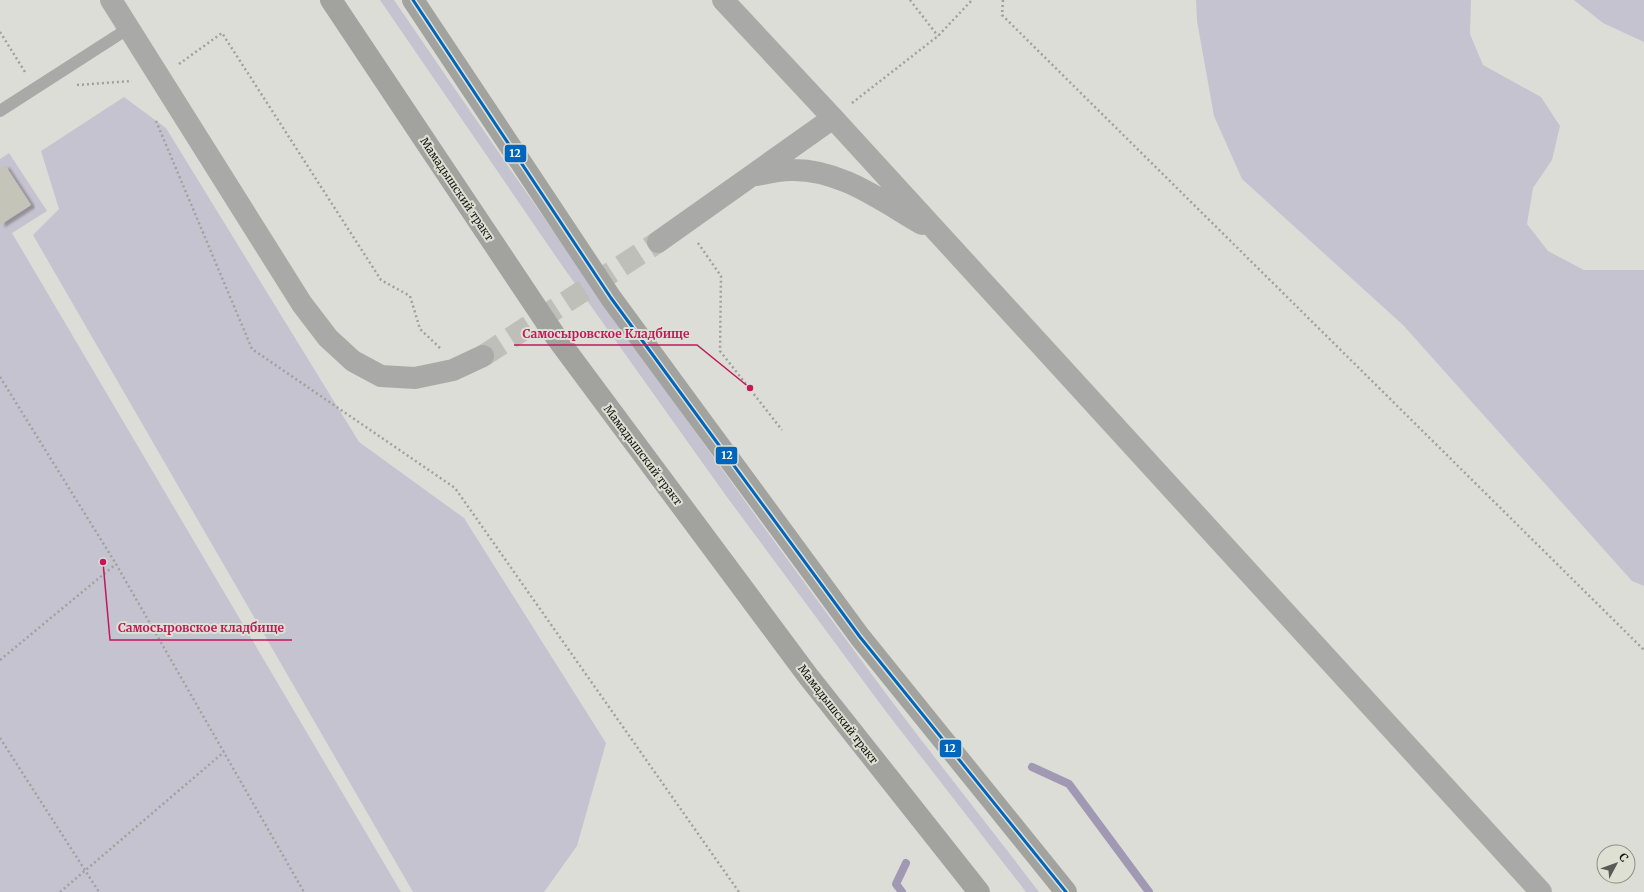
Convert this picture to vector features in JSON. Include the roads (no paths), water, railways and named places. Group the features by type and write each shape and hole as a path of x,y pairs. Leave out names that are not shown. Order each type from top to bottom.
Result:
{"main road":[{"name":"Мамадышский тракт","path":"331,0 556,337 808,676 979,892"},
{"path":"413,0 612,298 685,399 860,637 1066,892"}],"street":[{"path":"111,0 302,304 328,338 354,361 381,376 415,378 452,370 483,356"},
{"path":"723,0 833,118 1541,892"},
{"path":"658,242 833,118"},
{"path":"752,176 790,170 822,173 852,185 938,233"}],"lane":[{"path":"0,110 129,28"}],"waterway":[{"path":"1032,767 1069,784 1149,892"},
{"path":"902,892 896,884 906,863"}],"tunnel":[{"path":"483,356 658,242"}],"place":[{"name":"Самосыровское Кладбище","path":"750,388"},
{"name":"Самосыровское кладбище","path":"103,562"}]}
